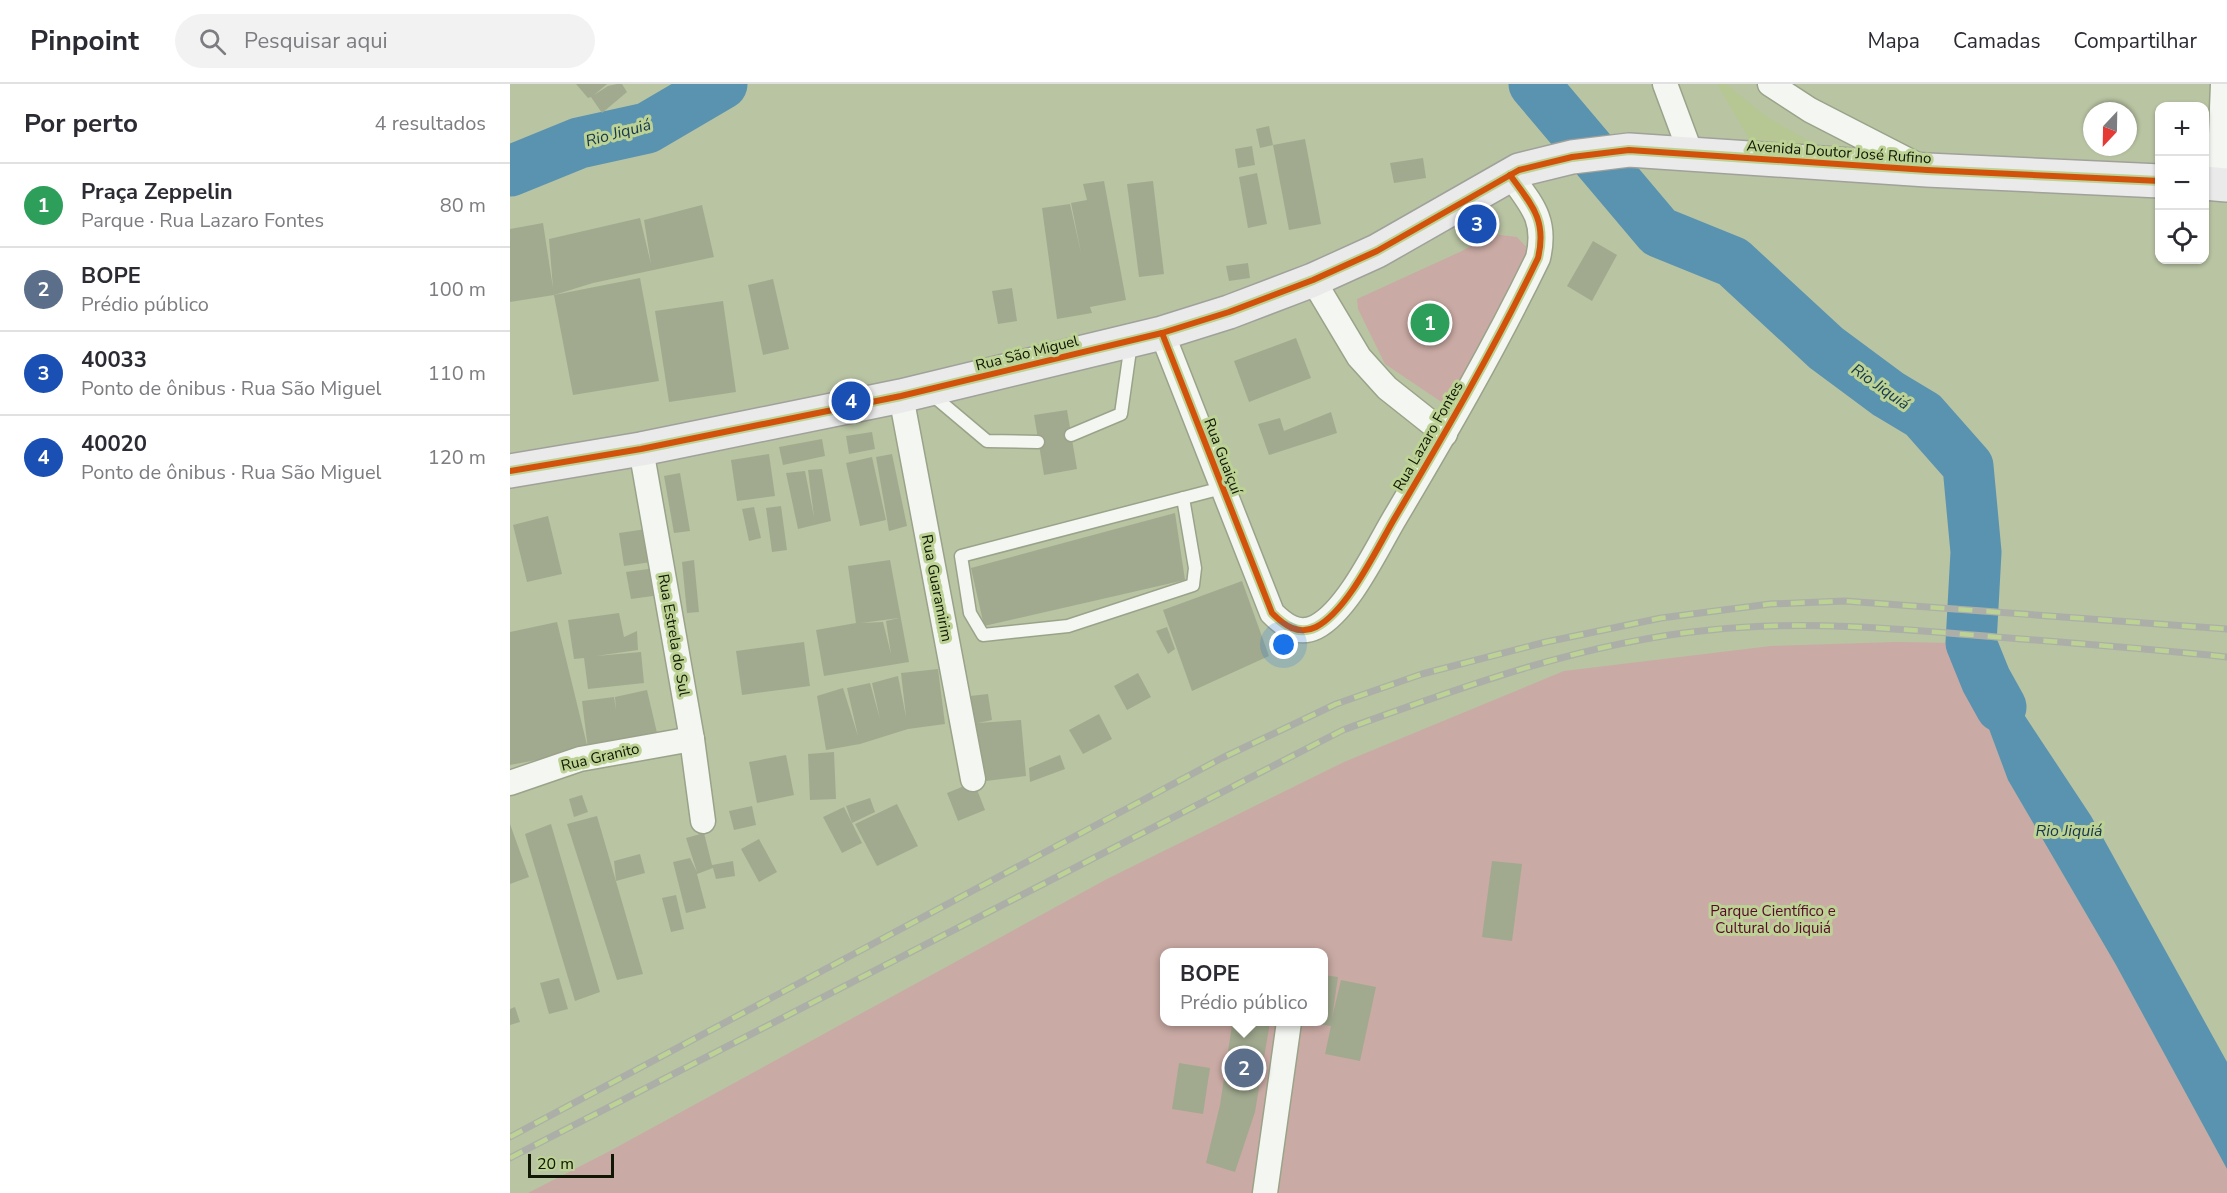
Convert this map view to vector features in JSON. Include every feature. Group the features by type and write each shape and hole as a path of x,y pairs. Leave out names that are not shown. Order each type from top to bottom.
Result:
{"main road":[{"name":"Avenida Doutor José Rufino","path":"1524,170 1572,157 1629,150 1927,170 2155,181"},
{"name":"Rua São Miguel","path":"510,471 642,449 914,393 1147,337 1229,312 1313,280 1377,251 1524,170"}],"street":[{"path":"1665,84 1691,154"},
{"path":"1770,84 1810,110 1927,170"},
{"path":"2217,184 2223,84"},
{"name":"Rua Lazaro Fontes","path":"1261,587 1272,613 1292,629 1303,631 1315,628 1329,617 1364,570 1445,434 1538,258 1542,228 1524,170"},
{"path":"1313,280 1359,357 1387,388 1445,434"},
{"name":"Rua Guaiçuí","path":"1147,337 1222,488 1261,587"},
{"name":"Rua Guaramirim","path":"914,393 973,779"},
{"name":"Rua Estrela do Sul","path":"642,449 692,739 703,821"},
{"name":"Rua Granito","path":"510,783 580,759 692,739"},
{"path":"1265,1193 1288,1026"}],"lane":[{"path":"1071,435 1121,414 1147,337"},
{"path":"914,393 987,441 1038,442"},
{"path":"1183,498 1194,568 1192,585 1068,626 983,635 970,613 961,556 1183,498 1222,488"}],"shaded area":[{"path":"1717,84 1726,84 1766,116 1848,164 1754,152 1748,137"}],"green space":[{"path":"1493,234 1517,237 1531,252 1451,402 1443,403 1385,364 1358,309 1357,299 1462,251"},
{"name":"Parque Científico e Cultural do Jiquiá","path":"1896,642 1957,643 2008,780 2116,965 2227,1169 2227,1193 528,1193 608,1152 1107,879 1344,762 1564,671 1771,646"}],"water":[{"name":"Rio Jiquiá","path":"1983,642 2023,713 2091,816 2227,1062 2227,1169 2116,965 2008,780 1957,643"}],"building":[{"path":"576,84 607,84 594,95 608,86 617,84 622,84 627,92 602,113 591,97 588,98"},
{"path":"1269,126 1273,145 1260,148 1256,129"},
{"path":"1305,139 1321,224 1289,230 1273,145"},
{"path":"1252,146 1255,165 1238,168 1235,149"},
{"path":"1423,158 1426,178 1394,183 1390,163"},
{"path":"1257,173 1267,224 1248,228 1239,177"},
{"path":"1104,181 1126,300 1090,307 1092,313 1057,319 1042,208 1070,204 1081,253 1071,203 1087,200 1083,184"},
{"path":"1153,181 1164,274 1139,277 1127,184"},
{"path":"702,205 714,257 593,283 554,295 510,302 510,229 543,223 553,288 549,239 640,218 651,264 644,220"},
{"path":"1593,241 1617,255 1592,301 1567,286"},
{"path":"1248,263 1250,278 1229,281 1226,266"},
{"path":"640,278 659,381 573,395 554,295"},
{"path":"773,279 789,349 763,355 748,285"},
{"path":"1012,288 1017,321 998,324 992,291"},
{"path":"723,301 736,392 669,402 655,311"},
{"path":"1296,338 1311,378 1249,402 1234,361"},
{"path":"1067,410 1077,469 1044,475 1034,415"},
{"path":"1331,412 1337,433 1269,455 1258,424 1280,418 1284,431"},
{"path":"872,432 875,449 849,454 846,436"},
{"path":"822,439 825,456 783,465 779,447"},
{"path":"769,454 775,496 737,501 731,460"},
{"path":"892,454 907,526 889,531 876,457"},
{"path":"872,457 886,520 860,526 846,463"},
{"path":"822,469 831,521 798,529 786,473 805,471 814,517 808,470"},
{"path":"680,473 690,531 674,533 664,476"},
{"path":"781,506 787,550 772,552 766,508"},
{"path":"754,507 761,538 749,541 742,509"},
{"path":"1175,513 1185,580 984,626 971,568"},
{"path":"548,516 562,574 527,582 513,525"},
{"path":"653,528 658,561 624,566 619,533"},
{"path":"694,560 699,612 687,613 682,562"},
{"path":"890,560 909,662 824,676 816,630 856,623 848,566","holes":["899,618 886,621 891,654 883,622 861,623"]},
{"path":"656,568 660,595 631,599 626,572"},
{"path":"1242,581 1269,656 1192,691 1163,610"},
{"path":"619,613 624,637 637,631 638,650 596,656 641,652 644,683 588,689 584,658 574,659 568,620"},
{"path":"557,622 588,749 582,701 614,697 616,710 615,697 647,690 658,737 510,765 510,632"},
{"path":"1167,627 1175,649 1168,654 1156,631"},
{"path":"804,642 810,686 742,695 736,651"},
{"path":"938,669 945,724 908,729 860,744 826,750 817,696 843,688 858,736 847,688 870,683 880,719 872,683 898,676 906,717 901,673"},
{"path":"1138,673 1151,697 1127,710 1114,686"},
{"path":"988,694 992,720 978,723 1021,720 1026,776 986,781 970,696"},
{"path":"1099,714 1112,739 1083,754 1069,730"},
{"path":"834,752 836,799 810,800 808,754"},
{"path":"786,755 794,795 757,803 749,762"},
{"path":"1060,755 1065,769 1030,782 1029,768"},
{"path":"974,782 985,810 958,821 947,793"},
{"path":"582,795 588,812 574,817 569,799"},
{"path":"870,798 875,812 852,823 846,806"},
{"path":"897,804 918,846 877,866 855,824"},
{"path":"752,806 756,825 734,830 729,811"},
{"path":"844,807 862,843 842,853 823,817"},
{"path":"597,816 643,974 617,980 567,824"},
{"path":"510,824 529,877 510,884"},
{"path":"551,824 600,992 575,1001 525,834"},
{"path":"704,833 712,865 733,861 735,876 716,879 713,868 697,874 706,908 686,913 673,862 690,858 697,872 686,838"},
{"path":"759,839 777,872 759,882 741,849"},
{"path":"640,854 645,873 616,881 614,861"},
{"path":"1492,861 1522,864 1512,941 1482,937"},
{"path":"676,895 684,929 671,932 662,898"},
{"path":"1328,976 1338,977 1332,1018 1341,980 1376,987 1360,1061 1325,1054 1331,1026 1328,1026"},
{"path":"559,978 568,1009 549,1014 540,983"},
{"path":"515,1007 520,1022 510,1025 510,1009"},
{"path":"1232,1026 1269,1026 1255,1112 1235,1172 1206,1163 1220,1105"},
{"path":"1179,1063 1210,1068 1203,1114 1172,1109"}],"waterway":[{"name":"Rio Jiquiá","path":"510,171 579,143 647,128 722,84"},
{"name":"Rio Jiquiá","path":"1534,84 1659,232 1733,262 1826,348 1888,394 1923,415 1968,466 1976,552 1971,643 1986,680 2001,707"}],"railway":[{"path":"510,1137 1222,758 1336,704 1422,674 1546,642 1661,618 1770,604 1845,601 2227,629"},
{"path":"510,1158 1343,730 1524,668 1663,636 1710,630 1782,626 1925,631 2227,657"}],"cycle path":[{"path":"510,471 641,449 901,396 1162,333 1229,312 1313,280 1377,251 1519,170 1572,157 1629,150 1927,170 2155,181"},
{"path":"1162,333 1272,613 1281,622 1297,630 1316,627 1339,608 1369,564 1468,391 1538,258 1541,233 1536,214 1510,175"}],"place":[{"name":"40033","path":"1477,224"},
{"name":"Praça Zeppelin","path":"1430,323"},
{"name":"40020","path":"851,401"},
{"name":"BOPE","path":"1244,1068"}]}
